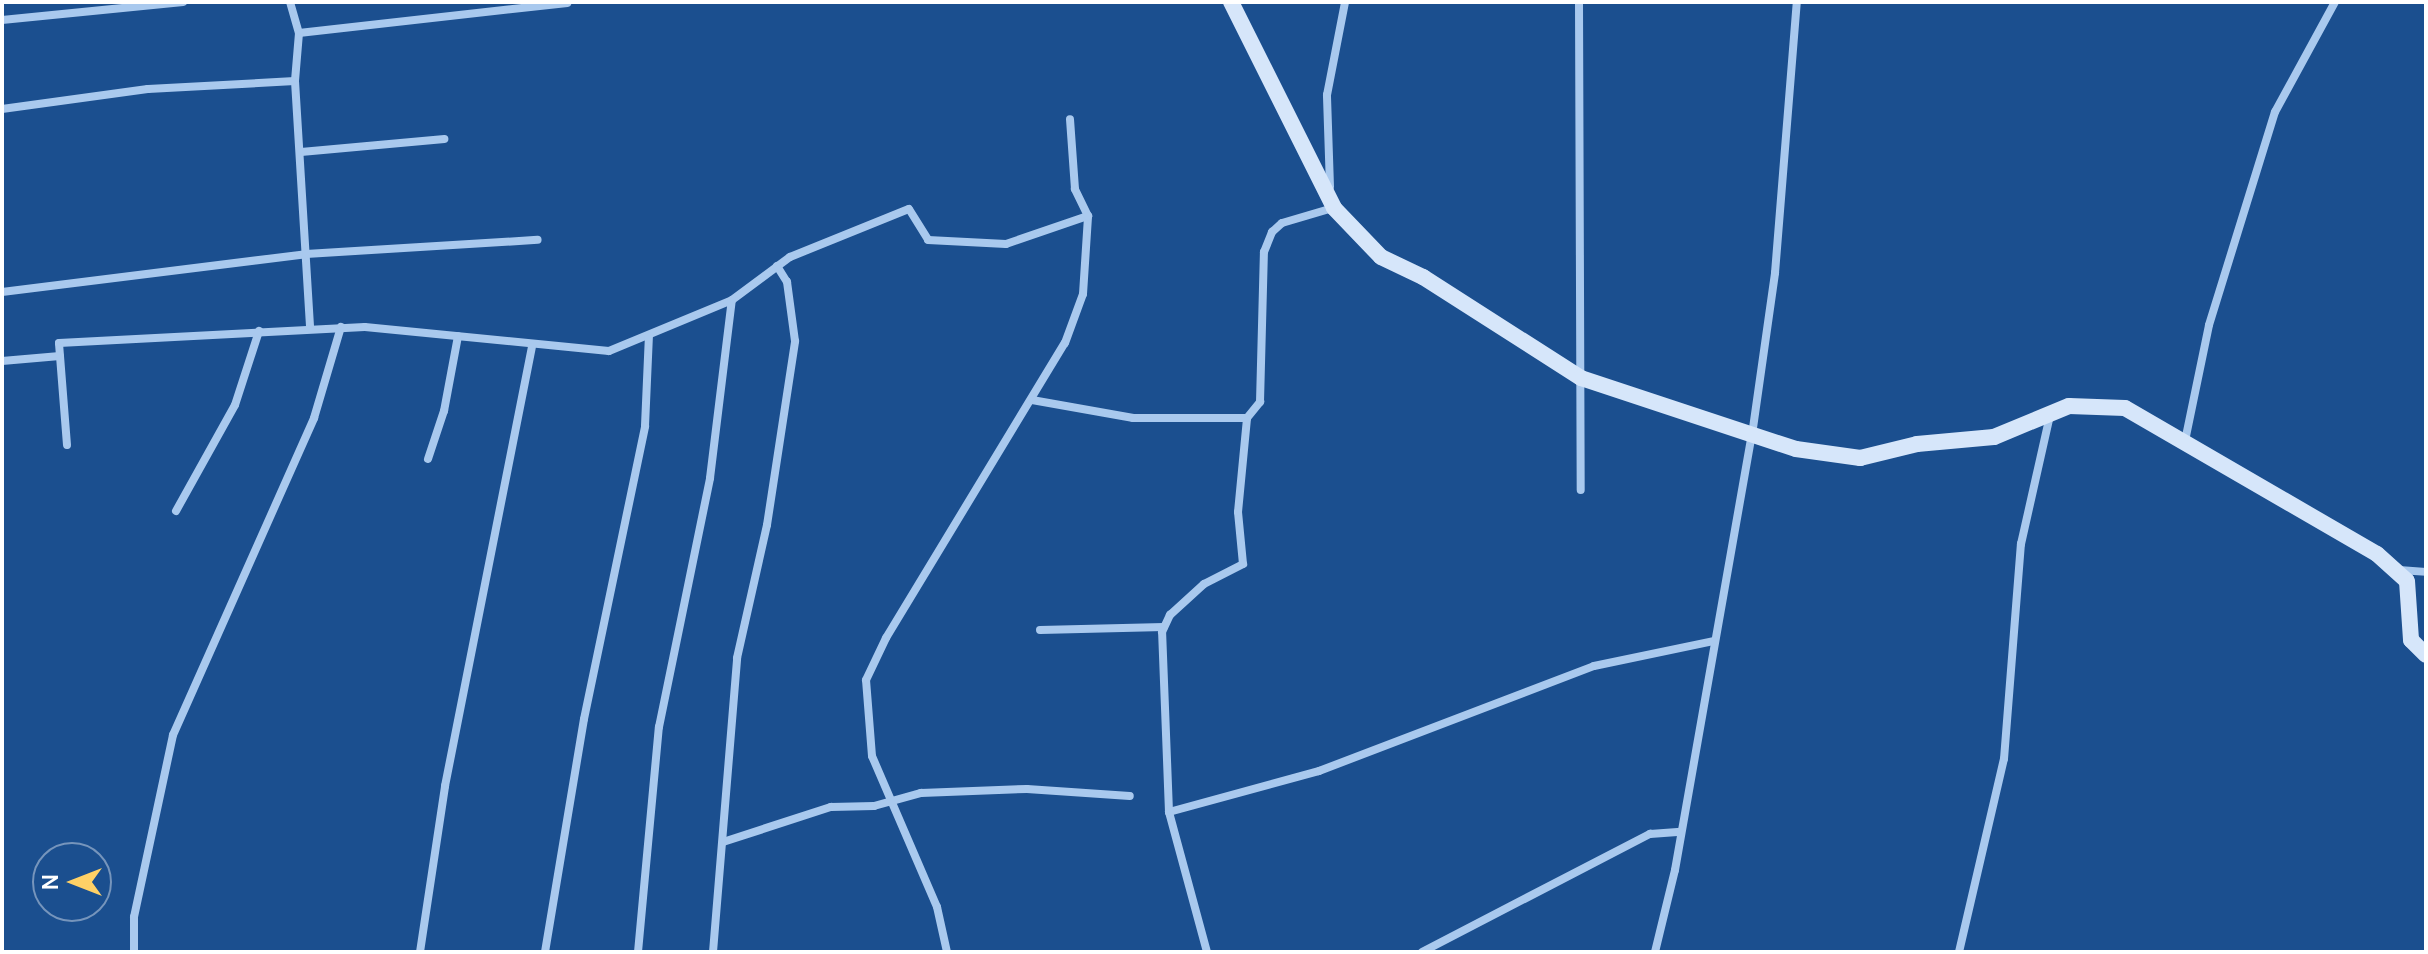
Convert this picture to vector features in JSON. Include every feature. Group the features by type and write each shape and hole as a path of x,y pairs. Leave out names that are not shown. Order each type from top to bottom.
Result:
{"street":[{"path":"2,20 183,2"},
{"path":"290,2 299,33 295,81 310,327"},
{"path":"1231,2 1334,208 1381,257 1435,284 1581,378 1796,449 1860,458 1917,444 1994,437 2069,406 2125,408 2377,554 2407,581 2411,640 2426,655"},
{"path":"1334,208 1326,169 1327,95 1345,2"},
{"path":"1579,2 1581,490"},
{"path":"1655,952 1681,832 1752,435 1775,273 1797,2"},
{"path":"2185,441 2209,325 2275,112 2335,2"},
{"path":"299,33 567,3"},
{"path":"2,109 148,89 295,81"},
{"path":"947,952 937,907 872,756 866,680 886,638 1065,343 1083,294 1088,216 1075,189 1070,119"},
{"path":"301,152 444,139"},
{"path":"1207,952 1169,812 1164,627 1170,615 1204,584 1243,564 1238,512 1247,418 1260,402 1264,252 1272,232 1282,223 1334,208"},
{"path":"67,445 59,343 341,327 458,336 532,348 609,351 732,300 777,266 909,209 928,240 1006,244 1088,216"},
{"path":"2,292 306,254 538,240"},
{"path":"713,952 737,658 767,525 795,341 787,282 777,266"},
{"path":"638,952 659,727 710,478 732,300"},
{"path":"134,952 134,917 173,735 314,418 341,327"},
{"path":"176,511 235,405 259,331"},
{"path":"428,459 444,411 458,336"},
{"path":"545,952 584,719 645,426 649,336"},
{"path":"420,952 445,786 532,348"},
{"path":"2,361 60,356"},
{"path":"1032,400 1133,418 1247,418"},
{"path":"1959,952 2004,759 2021,544 2050,415"},
{"path":"2394,570 2426,572"},
{"path":"1040,630 1164,627"},
{"path":"1169,812 1319,771 1594,666 1714,641"},
{"path":"723,842 831,807 892,801 921,793 975,789 1130,796"},
{"path":"1422,952 1650,834 1681,832"}]}
